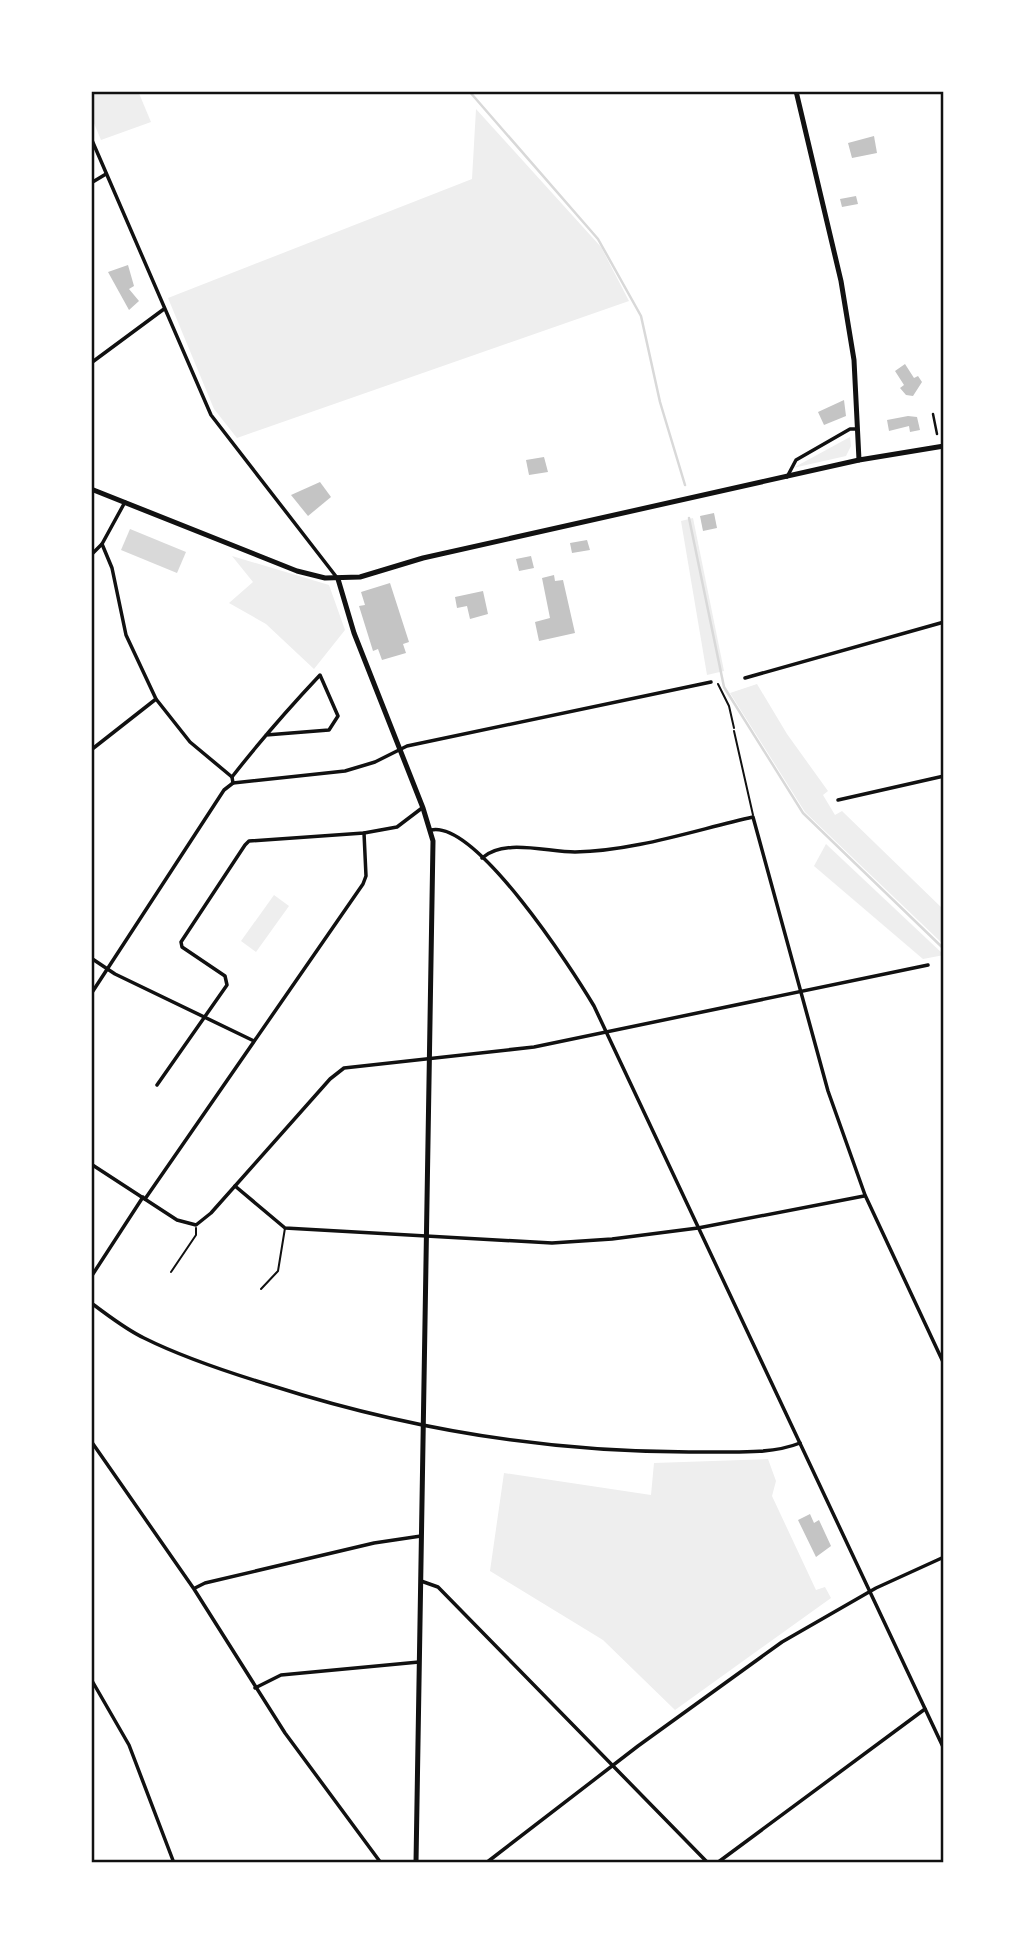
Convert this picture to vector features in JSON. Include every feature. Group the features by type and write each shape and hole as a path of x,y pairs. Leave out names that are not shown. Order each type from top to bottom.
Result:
{"street":[{"path":"796,91 841,281 854,360 859,460"},
{"path":"91,138 211,415 338,579 354,633 431,830 416,1863"},
{"path":"91,183 106,174"},
{"path":"91,363 164,309"},
{"path":"933,414 937,434"},
{"path":"787,477 796,460 857,429"},
{"path":"91,489 297,571 338,579 360,577 423,558 859,460 944,446"},
{"path":"91,555 102,544 125,502"},
{"path":"102,544 112,568 126,635 156,699 190,742 232,777 233,783"},
{"path":"745,678 944,622"},
{"path":"232,777 266,735 284,713 320,675 338,716 335,724 329,730 266,735"},
{"path":"91,994 224,790 233,783 345,771 375,762 399,749 711,682"},
{"path":"91,750 156,699"},
{"path":"838,800 944,776"},
{"path":"157,1085 206,1017 228,980 182,947 181,942 245,845 268,839 364,833 397,827 423,808"},
{"path":"482,858 499,848 573,852 604,848 666,838 753,817 828,1091 865,1195 944,1364"},
{"path":"431,830 440,828 449,831 482,858 521,899 589,998 944,1749"},
{"path":"91,1277 363,884 364,833"},
{"path":"91,958 107,969 254,1041"},
{"path":"91,1164 177,1220 196,1225 235,1186 337,1072 354,1065 505,1051 928,965"},
{"path":"235,1186 285,1228 358,1235 425,1235 552,1243 612,1239 698,1228 865,1195"},
{"path":"91,1303 145,1339 269,1385 422,1426 553,1446 619,1450 735,1451 800,1443"},
{"path":"91,1441 194,1589 255,1688 380,1863"},
{"path":"194,1589 205,1583 275,1566 374,1543 421,1536"},
{"path":"486,1863 614,1764 782,1642 870,1591 944,1557"},
{"path":"421,1581 438,1587 708,1863"},
{"path":"255,1688 281,1675 419,1662"},
{"path":"91,1679 129,1745 174,1863"},
{"path":"717,1863 925,1709"}],"lane":[{"path":"734,731 753,817"},
{"path":"172,1272 196,1235 196,1225"},
{"path":"261,1289 278,1271 285,1228"}],"path":[{"path":"717,683 729,706 734,731"}],"shaded area":[{"path":"91,91 138,91 151,122 101,140 91,116"},
{"path":"476,109 601,247 629,301 237,438 214,409 168,298 472,179"},
{"path":"850,437 851,446 846,456 793,468"},
{"path":"693,518 724,671 707,675 681,521"},
{"path":"130,529 186,552 177,573 121,550"},
{"path":"232,556 329,585 345,630 314,669 266,624 229,603 253,582"},
{"path":"757,684 787,734 828,791 823,795 835,815 842,811 944,910 944,945 805,812 730,693"},
{"path":"826,844 944,955 923,959 814,866"},
{"path":"274,895 289,906 256,952 241,941"},
{"path":"768,1459 776,1481 772,1496 816,1590 825,1587 831,1598 675,1710 603,1640 490,1571 504,1473 651,1495 654,1463"}],"building":[{"path":"874,136 877,153 852,158 848,143"},
{"path":"856,196 858,204 842,207 840,199"},
{"path":"128,265 134,286 129,289 139,301 129,310 108,272"},
{"path":"905,364 914,378 918,376 922,382 913,396 906,395 900,388 904,385 895,371"},
{"path":"844,400 846,416 824,425 818,412"},
{"path":"917,417 920,430 910,432 909,426 889,431 887,420"},
{"path":"544,457 548,472 529,475 526,460"},
{"path":"320,482 331,497 308,516 291,495"},
{"path":"714,513 717,528 703,531 700,516"},
{"path":"587,540 590,550 572,553 570,543"},
{"path":"531,556 534,568 519,571 516,559"},
{"path":"554,575 555,581 563,580 575,633 539,641 535,622 550,618 542,578"},
{"path":"390,583 409,642 403,644 406,653 382,660 378,649 373,651 359,606 365,605 361,592"},
{"path":"483,591 488,614 470,619 467,606 457,608 455,597"},
{"path":"810,1514 814,1523 819,1520 831,1546 816,1557 798,1520"}],"waterway":[{"path":"469,91 598,239 641,316 660,402 685,485"},
{"path":"689,518 724,687 803,813 944,949"}]}
